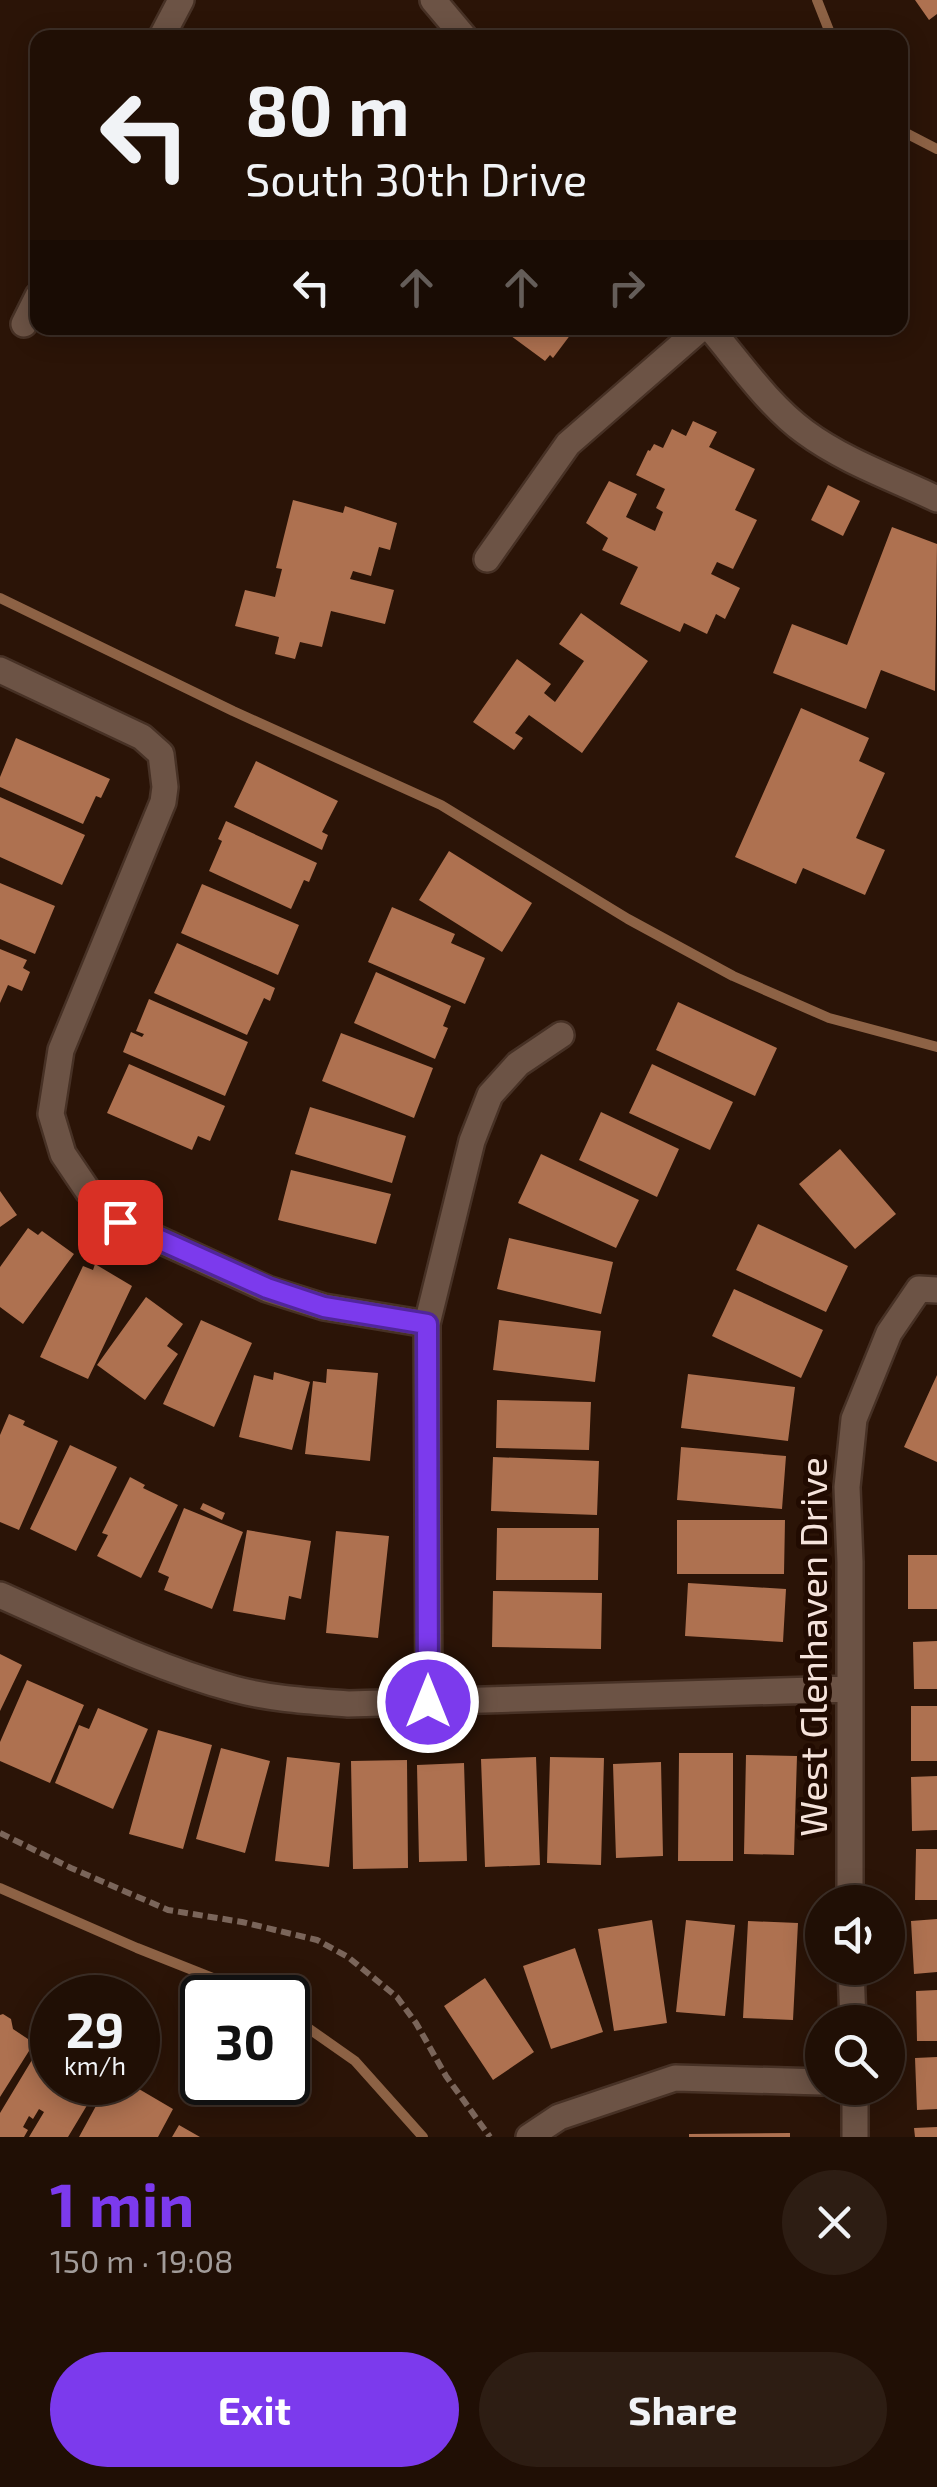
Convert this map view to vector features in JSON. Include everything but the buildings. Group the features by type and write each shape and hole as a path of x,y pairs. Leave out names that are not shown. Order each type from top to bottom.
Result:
{"street":[{"path":"165,30 181,0"},
{"path":"433,0 458,30"},
{"path":"24,324 30,312"},
{"path":"487,559 568,444 693,335"},
{"path":"716,335 771,400 803,430 842,455 937,498"},
{"path":"0,670 142,738 162,754 163,802 57,1068 52,1114 62,1154 88,1191 120,1222 267,1288 324,1307 427,1324"},
{"path":"428,1702 427,1324 472,1142 490,1095 518,1064 561,1034"},
{"name":"West Glenhaven Drive","path":"850,1885 848,1487 854,1419 889,1334 928,1290"},
{"path":"0,1594 157,1665 236,1690 292,1700 348,1704 850,1689"},
{"path":"529,2137 559,2117 674,2078 805,2082"},
{"path":"854,2137 855,2105"}],"path":[{"path":"0,1833 168,1910 317,1940 348,1957 397,1997 490,2137"}],"waterway":[{"path":"817,0 829,30"},
{"path":"908,134 937,149"},
{"path":"0,598 233,711 441,805 628,919 733,976 829,1018 937,1047"},
{"path":"0,1888 205,1975"},
{"path":"310,2029 355,2061 423,2137"}],"route":[{"path":"120,1222 267,1288 324,1307 427,1324 428,1702"}]}
